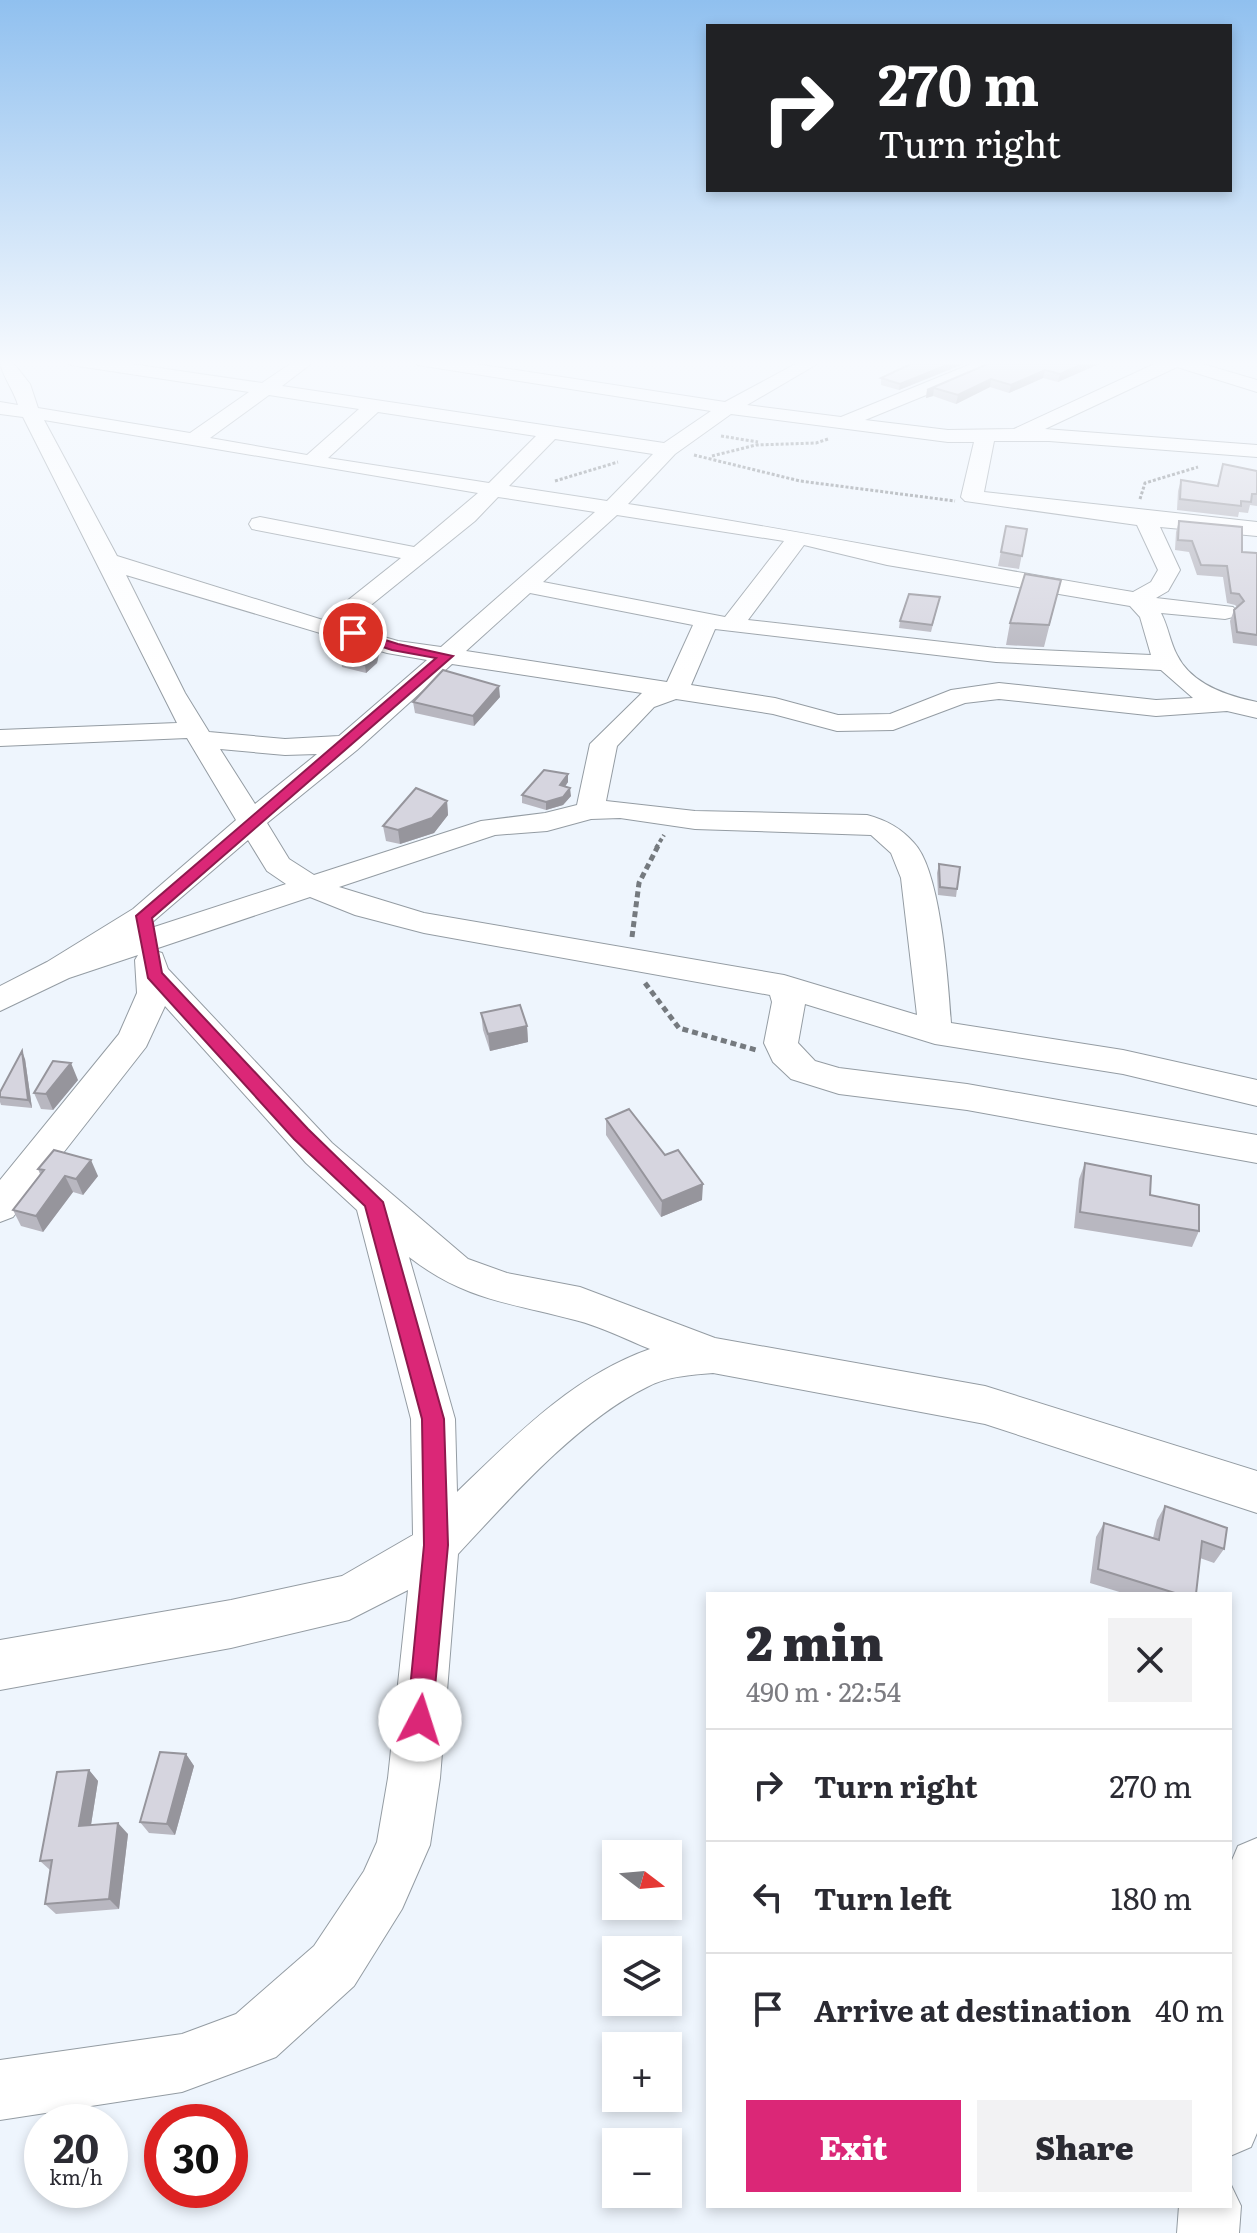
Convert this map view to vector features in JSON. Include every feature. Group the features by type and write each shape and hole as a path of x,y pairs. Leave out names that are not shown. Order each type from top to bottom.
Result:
{"street":[{"path":"57,464 172,693 278,865 313,888 373,912 411,921 784,986 935,1032 1123,1062 1257,1093"},
{"path":"332,464 799,537 887,558 1140,602 1225,612"},
{"path":"330,626 502,491 524,464"},
{"path":"0,1207 134,1039 154,993 148,943 250,822 347,744 447,656 612,508 654,464"},
{"path":"979,464 972,497 1140,520 1257,529"},
{"path":"1140,520 1169,570 1160,586 1140,602"},
{"path":"260,524 420,555"},
{"path":"590,810 604,744 645,701 676,690 719,622 799,537"},
{"path":"108,561 186,588 330,626 396,648 775,706 848,725 904,720 942,701 977,692 1025,693 1156,708 1225,704 1257,710"},
{"path":"523,585 719,622 996,655 1169,663"},
{"path":"1140,602 1169,663 1188,685 1225,704"},
{"path":"0,738 200,734 285,747 347,744"},
{"path":"0,1000 58,970 148,943 476,831 547,822 590,810 644,811 671,817 867,824 894,838 904,849 916,878 931,975 935,1032"},
{"path":"148,943 299,1132 374,1202 454,1270 504,1289 580,1304 713,1355"},
{"path":"784,986 789,1002 781,1031 785,1053 803,1070 839,1081 967,1097 1257,1149"},
{"path":"0,2090 182,2063 255,2036 334,1966 383,1890 403,1845 414,1778 436,1545 433,1419 374,1202"},
{"path":"0,1665 157,1639 349,1597 411,1564 436,1545 568,1414 605,1388 645,1366 684,1355 713,1355 985,1405 1257,1492"},
{"path":"1241,2120 1236,2023 1257,1865"},
{"path":"1208,2233 1210,2208"}],"path":[{"path":"502,491 610,464"},
{"path":"737,464 810,483 932,500 953,501 972,497"},
{"path":"1140,520 1145,483 1164,478 1175,469 1202,466"},
{"path":"671,817 640,871 634,891 632,960 650,994 679,1028 742,1048 785,1053"}],"building":[{"path":"1223,464 1257,471 1257,494 1252,494 1251,502 1241,501 1241,506 1180,499 1181,480 1218,486"},
{"path":"1179,521 1242,527 1242,552 1257,553 1257,635 1237,632 1234,610 1244,601 1239,594 1231,593 1227,566 1201,565 1192,541 1178,540"},
{"path":"1006,526 1027,529 1022,556 1001,552"},
{"path":"1025,574 1061,580 1049,625 1010,623"},
{"path":"909,594 940,597 932,625 900,621"},
{"path":"362,642 378,646 376,655 365,665 341,659"},
{"path":"443,670 499,686 473,716 413,702"},
{"path":"544,770 568,774 560,785 570,788 563,797 546,802 522,795"},
{"path":"416,788 447,801 432,818 398,830 383,826"},
{"path":"939,864 960,867 957,889 940,887"},
{"path":"520,1005 527,1026 488,1034 481,1013"},
{"path":"22,1051 28,1100 0,1097 0,1092"},
{"path":"53,1061 71,1063 46,1094 34,1093"},
{"path":"629,1109 665,1155 678,1150 703,1184 662,1201 606,1119"},
{"path":"54,1150 91,1160 76,1179 65,1176 36,1216 13,1210 44,1170 38,1169"},
{"path":"1085,1163 1151,1176 1150,1195 1199,1205 1199,1231 1080,1212"},
{"path":"1165,1506 1227,1528 1224,1549 1202,1541 1196,1592 1172,1592 1098,1569 1104,1523 1159,1540"},
{"path":"160,1752 186,1754 167,1824 140,1822"},
{"path":"89,1770 79,1826 118,1823 109,1899 45,1904 52,1860 40,1861 57,1772"}],"route":[{"path":"353,633 396,648 447,656 144,916 154,974 228,1058 319,1153 374,1202 433,1419 436,1545 420,1720"}]}
